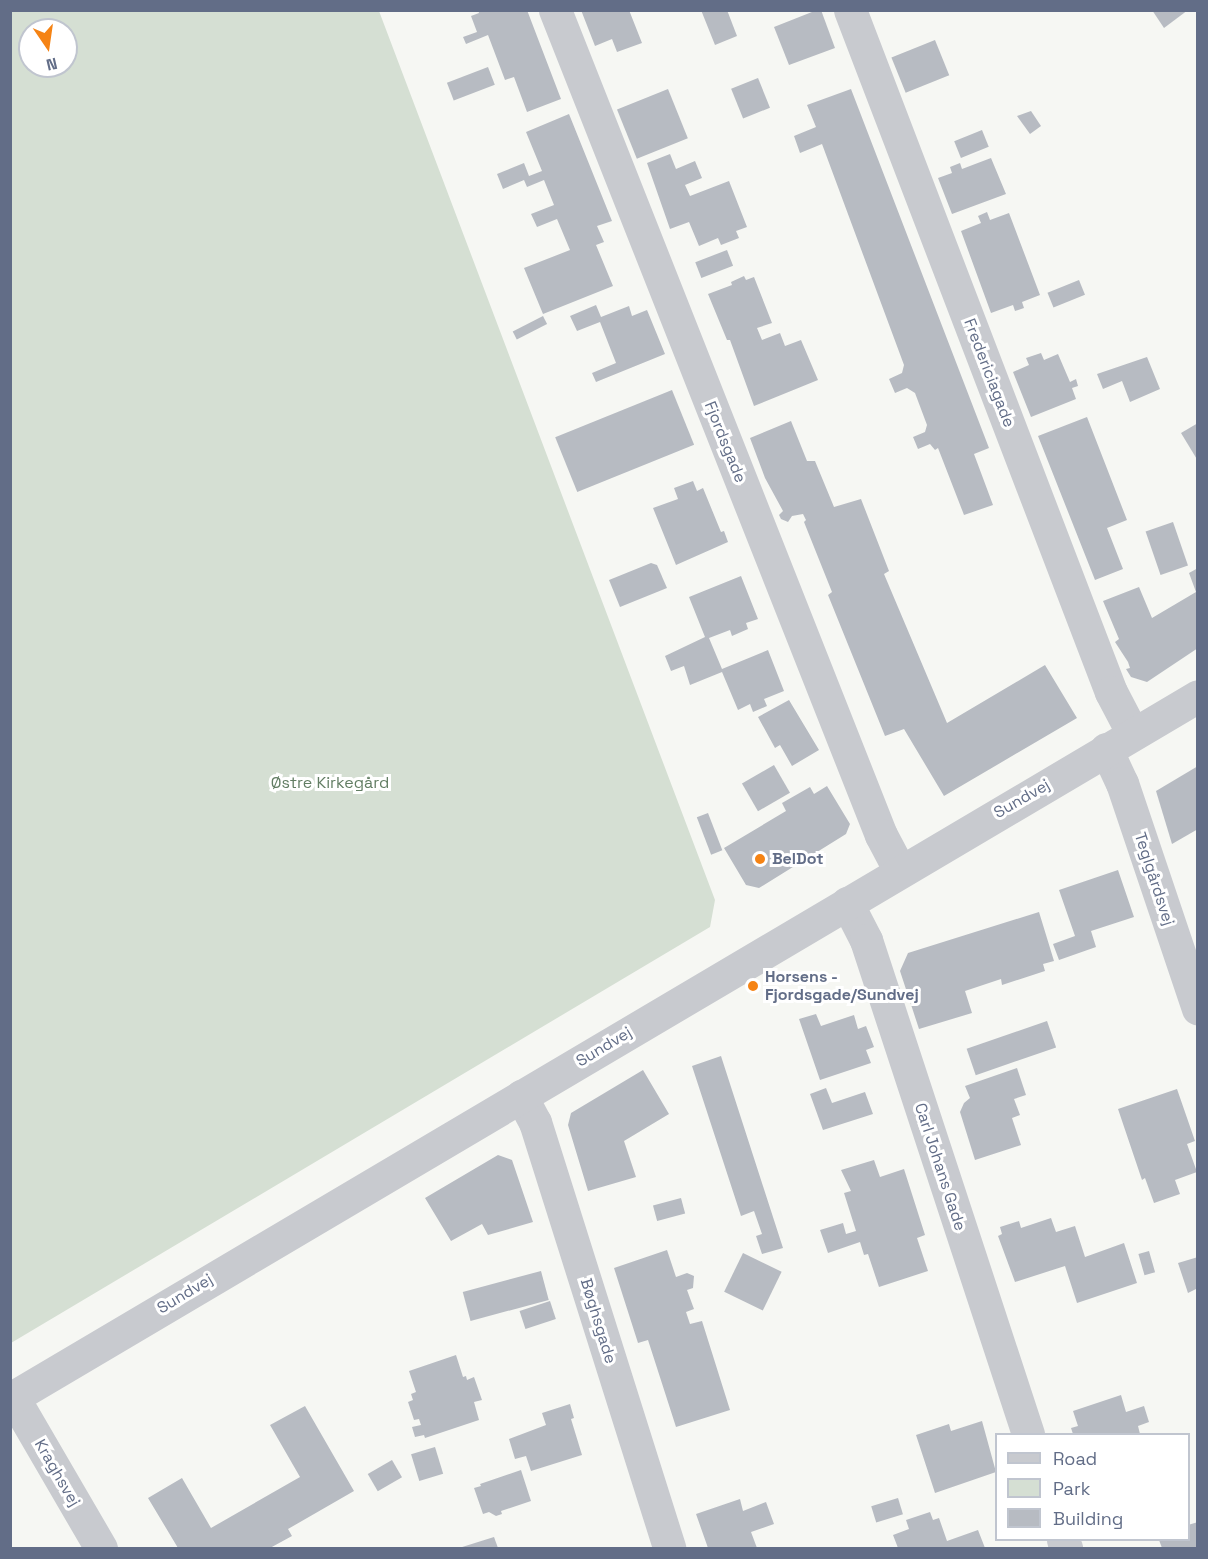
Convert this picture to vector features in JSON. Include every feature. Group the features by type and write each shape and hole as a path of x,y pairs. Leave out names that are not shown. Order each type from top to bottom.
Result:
{"street":[{"name":"Fjordsgade","path":"555,10 881,835 900,871"},
{"name":"Fredericiagade","path":"850,10 1112,692 1120,742"},
{"name":"Sundvej","path":"12,1398 1197,696"},
{"name":"Teglgårdsvej","path":"1120,742 1122,783 1197,1010"},
{"name":"Carl Johans Gade","path":"847,903 866,940 1028,1433"},
{"name":"Bøghsgade","path":"521,1096 535,1122 669,1548"},
{"name":"Kraghsvej","path":"12,1398 100,1548"}],"green space":[{"name":"Østre Kirkegård","path":"10,11 379,11 715,900 710,927 11,1343"}],"building":[{"path":"478,10 527,10 561,99 527,112 514,77 505,80 488,35 466,44 463,37 477,32 471,16 479,13"},
{"path":"581,10 629,10 642,43 617,52 612,39 595,46"},
{"path":"701,10 727,10 737,36 715,45"},
{"path":"821,10 835,48 789,65 774,27"},
{"path":"1152,10 1188,10 1164,28"},
{"path":"935,40 949,75 906,93 891,58"},
{"path":"488,67 495,85 454,101 447,83"},
{"path":"758,78 770,108 743,119 731,89"},
{"path":"668,89 688,138 637,159 617,110"},
{"path":"851,89 989,448 974,454 993,505 964,515 938,448 935,450 930,444 918,449 913,437 925,432 927,425 915,393 907,388 895,393 889,379 902,373 904,365 822,144 800,153 794,136 816,127 807,105"},
{"path":"1031,111 1041,126 1030,134 1017,116"},
{"path":"569,114 612,221 597,226 604,242 596,245 613,286 543,314 524,268 570,250 557,219 537,227 531,214 554,205 544,180 527,187 524,180 503,189 497,174 524,163 529,176 542,171 526,132"},
{"path":"982,130 989,147 961,158 954,141"},
{"path":"670,154 676,169 695,161 702,178 685,185 690,196 729,181 747,227 736,231 739,238 721,245 718,238 699,246 689,222 670,229 647,163"},
{"path":"991,158 1006,194 952,214 938,178 952,173 950,167 960,163 962,169"},
{"path":"987,212 990,220 1009,213 1040,295 1022,302 1024,308 1015,311 1013,305 991,313 961,231 981,223 978,216"},
{"path":"727,250 733,266 701,278 695,262"},
{"path":"744,276 746,280 754,277 772,323 757,328 762,340 780,333 785,346 801,340 818,380 754,406 730,340 727,340 708,294 732,285 731,282"},
{"path":"1079,280 1085,295 1053,308 1047,293"},
{"path":"596,305 601,317 629,306 632,316 647,310 665,354 596,382 592,373 616,363 600,322 577,331 570,316"},
{"path":"543,316 547,324 517,339 513,331"},
{"path":"1041,353 1044,360 1058,354 1070,382 1076,379 1078,386 1072,388 1076,399 1031,417 1013,372 1029,365 1026,358"},
{"path":"1147,357 1160,389 1130,402 1122,381 1103,389 1097,374"},
{"path":"672,390 694,445 577,492 555,437"},
{"path":"1087,417 1127,520 1107,528 1123,569 1095,580 1038,436"},
{"path":"791,421 807,461 815,461 834,507 861,499 889,571 884,574 947,723 1045,665 1077,718 944,796 904,729 885,736 828,595 832,592 804,522 806,520 803,514 792,516 788,522 781,519 779,515 783,511 765,478 750,438"},
{"path":"1198,423 1198,461 1181,433"},
{"path":"693,481 697,491 703,488 721,532 724,531 728,542 676,565 653,508 678,499 674,488"},
{"path":"1173,522 1188,565 1161,575 1146,531"},
{"path":"651,563 657,565 667,588 620,607 609,580"},
{"path":"1198,568 1198,648 1147,682 1131,677 1126,669 1130,668 1128,662 1115,642 1119,639 1103,601 1139,587 1152,618 1196,592 1189,573"},
{"path":"741,576 758,619 746,623 748,629 732,636 730,630 709,638 722,669 768,650 784,691 764,699 767,706 753,712 750,704 738,710 722,672 690,685 684,666 671,671 665,656 705,637 689,597"},
{"path":"789,700 819,750 792,766 780,745 775,748 758,717"},
{"path":"774,765 790,793 758,811 742,784"},
{"path":"1198,766 1198,829 1172,844 1156,791"},
{"path":"827,786 850,824 846,834 759,888 746,885 724,848 786,811 782,803 810,787 814,794"},
{"path":"708,813 722,850 711,855 697,817"},
{"path":"1118,870 1134,917 1091,931 1096,947 1059,960 1053,944 1075,936 1059,890"},
{"path":"1039,912 1054,961 1043,964 1045,971 1002,985 1001,979 965,991 972,1013 919,1029 900,971 908,953"},
{"path":"816,1014 821,1026 854,1015 858,1029 866,1026 874,1047 866,1050 871,1063 820,1080 799,1019"},
{"path":"1047,1021 1056,1047 976,1075 967,1049"},
{"path":"721,1056 783,1248 762,1254 756,1236 762,1234 754,1211 741,1216 692,1066"},
{"path":"1017,1068 1026,1095 1014,1099 1020,1115 1012,1118 1021,1145 975,1160 960,1112 964,1103 970,1098 965,1086"},
{"path":"643,1070 669,1114 624,1141 636,1177 588,1191 568,1125 571,1113"},
{"path":"826,1088 832,1103 865,1092 873,1114 823,1130 810,1094"},
{"path":"1177,1089 1195,1141 1187,1144 1197,1172 1175,1180 1180,1194 1154,1203 1145,1178 1142,1180 1118,1109"},
{"path":"498,1155 512,1160 533,1222 488,1235 482,1224 451,1241 425,1198"},
{"path":"874,1160 880,1177 904,1169 925,1235 917,1238 928,1271 879,1287 868,1254 864,1255 860,1242 828,1253 820,1230 843,1223 846,1234 856,1231 844,1193 851,1191 841,1170"},
{"path":"681,1198 685,1213 657,1221 653,1206"},
{"path":"1051,1218 1056,1232 1075,1226 1085,1257 1124,1243 1137,1283 1077,1303 1065,1266 1015,1282 998,1236 1002,1234 1000,1227 1019,1221 1021,1228"},
{"path":"667,1250 676,1277 687,1273 694,1276 693,1288 687,1290 694,1309 686,1312 690,1324 702,1321 730,1410 676,1427 648,1340 638,1343 614,1268"},
{"path":"1149,1251 1155,1272 1144,1275 1138,1254"},
{"path":"743,1253 782,1272 763,1310 724,1292"},
{"path":"1198,1257 1198,1288 1188,1293 1178,1263"},
{"path":"541,1271 549,1300 471,1321 463,1292"},
{"path":"550,1301 556,1319 525,1329 520,1311"},
{"path":"456,1355 463,1377 466,1376 467,1380 474,1377 482,1400 474,1402 479,1420 425,1438 424,1435 415,1437 412,1427 421,1425 419,1419 414,1420 408,1402 413,1400 411,1394 416,1392 409,1371"},
{"path":"1121,1395 1126,1412 1144,1406 1149,1422 1138,1426 1140,1433 1073,1433 1071,1428 1078,1426 1073,1411"},
{"path":"570,1404 574,1418 571,1419 582,1455 531,1471 526,1456 515,1459 509,1439 546,1425 542,1413"},
{"path":"305,1406 354,1491 288,1529 292,1536 270,1548 178,1548 148,1498 182,1478 211,1528 300,1477 270,1425"},
{"path":"982,1421 995,1472 935,1493 916,1435 949,1424 951,1431"},
{"path":"435,1447 443,1474 419,1481 411,1454"},
{"path":"392,1460 402,1477 378,1491 368,1474"},
{"path":"521,1470 531,1501 501,1511 502,1514 496,1516 489,1512 483,1514 474,1488"},
{"path":"898,1498 903,1514 876,1522 871,1506"},
{"path":"740,1499 743,1511 766,1502 774,1524 751,1532 757,1548 708,1548 696,1514"},
{"path":"930,1512 933,1520 939,1518 947,1541 978,1530 985,1548 898,1548 893,1535 909,1529 906,1520"},
{"path":"1198,1522 1198,1548 1162,1548 1159,1541 1190,1541 1190,1524"},
{"path":"494,1537 498,1548 459,1548"}],"place":[{"name":"BelDot","path":"760,859"},
{"name":"Horsens - Fjordsgade/Sundvej","path":"753,986"}]}
